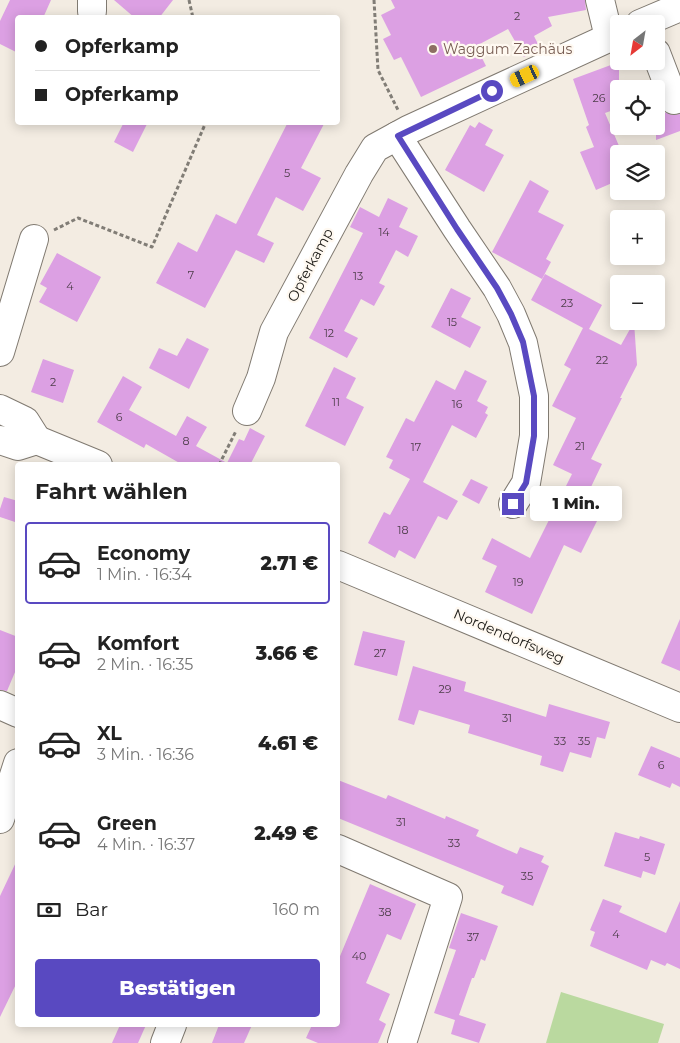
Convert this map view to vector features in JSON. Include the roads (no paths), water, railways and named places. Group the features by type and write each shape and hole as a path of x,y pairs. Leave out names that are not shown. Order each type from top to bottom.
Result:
{"street":[{"name":"Opferkamp","path":"600,0 610,25"},
{"path":"662,15 680,7"},
{"name":"Opferkamp","path":"247,411 261,378 274,332 341,206 375,148 403,133 610,37"},
{"path":"663,70 674,100"},
{"path":"403,133 457,229 497,288 523,342 534,396 534,436 526,483 513,504"},
{"path":"0,352 34,240"},
{"path":"0,409 26,421 37,440 91,462"},
{"path":"0,440 18,446 37,440"},
{"name":"Nordendorfsweg","path":"340,565 680,708"},
{"path":"0,705 15,711"},
{"path":"0,818 15,772"},
{"path":"340,850 448,898 402,1043"},
{"path":"165,1043 171,1027"}],"place":[{"name":"Waggum Zachäus","path":"433,49"}]}
